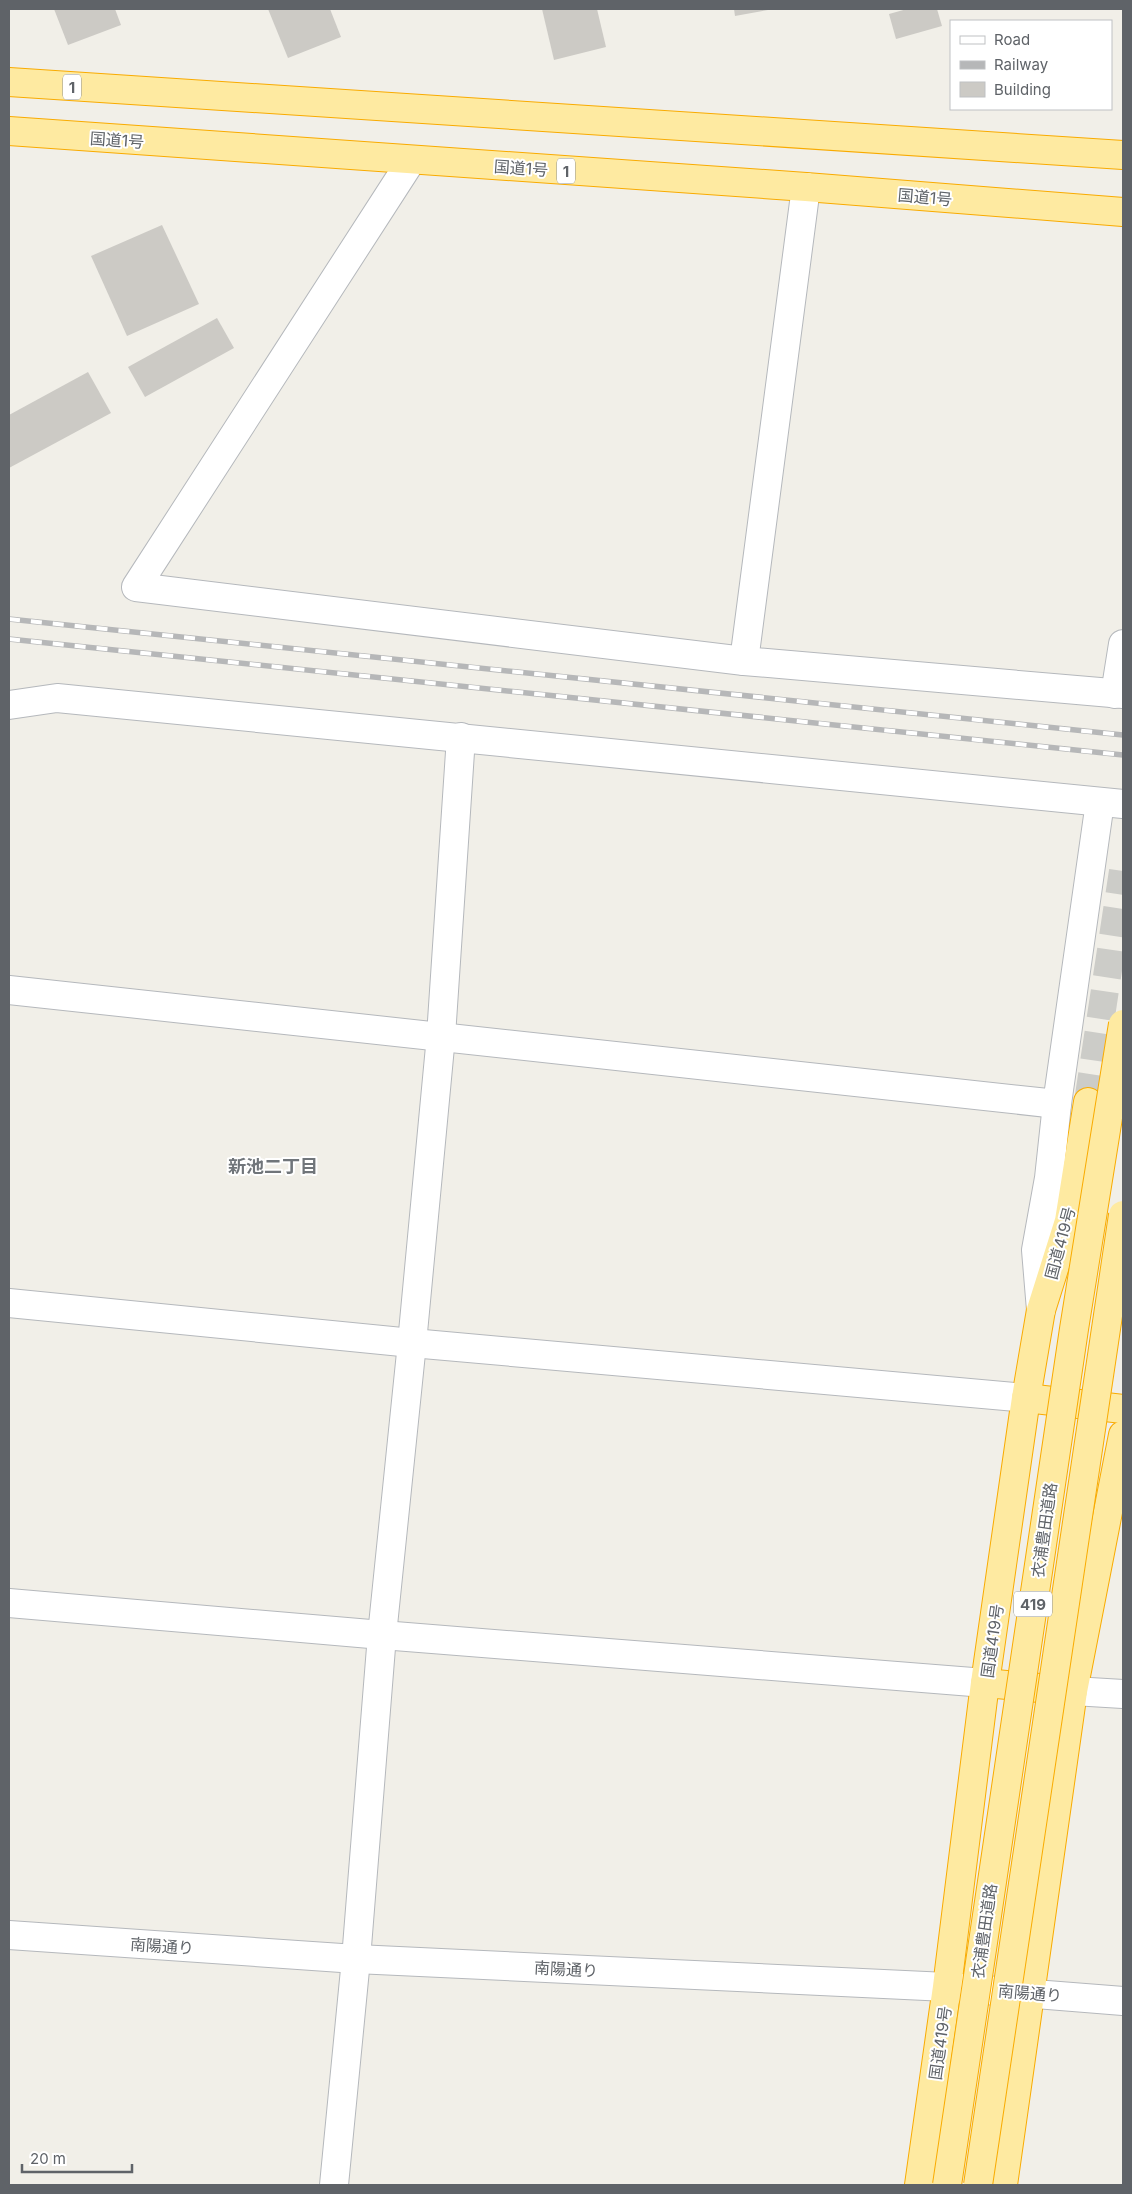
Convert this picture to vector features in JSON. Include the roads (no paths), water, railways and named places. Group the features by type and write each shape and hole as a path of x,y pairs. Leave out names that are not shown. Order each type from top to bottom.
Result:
{"highway":[{"name":"1","path":"9,82 1123,156"},
{"name":"国道1号","path":"9,132 806,187 1123,212"},
{"name":"衣浦豊田道路","path":"947,2185 1072,1338 1123,1024"},
{"name":"国道419号","path":"920,2185 948,1987 986,1683 1026,1398 1041,1310 1069,1221 1088,1102"},
{"name":"衣浦豊田道路","path":"978,2185 1123,1215"},
{"path":"1026,1398 1123,1409"},
{"path":"1002,2185 1074,1691 1123,1435"},
{"path":"986,1683 1074,1691"}],"street":[{"path":"411,161 136,587 744,661 1119,694 1123,644"},
{"path":"744,661 806,187"},
{"path":"9,705 57,698 1112,803 1057,1104 1049,1178 1036,1250 1041,1310"},
{"path":"334,2185 356,1959 382,1635 441,1036 461,737"},
{"path":"9,990 1057,1104"},
{"path":"9,1303 412,1343 1026,1398"},
{"path":"9,1603 986,1683"},
{"path":"1074,1691 1123,1694"},
{"name":"南陽通り","path":"9,1935 356,1959 948,1987 1123,2001"}],"tunnel":[{"path":"1088,1102 1123,871"}],"railway":[{"path":"9,619 1123,735"},
{"path":"9,639 1123,755"}],"district":[{"name":"新池二丁目","path":"273,1166"}]}
